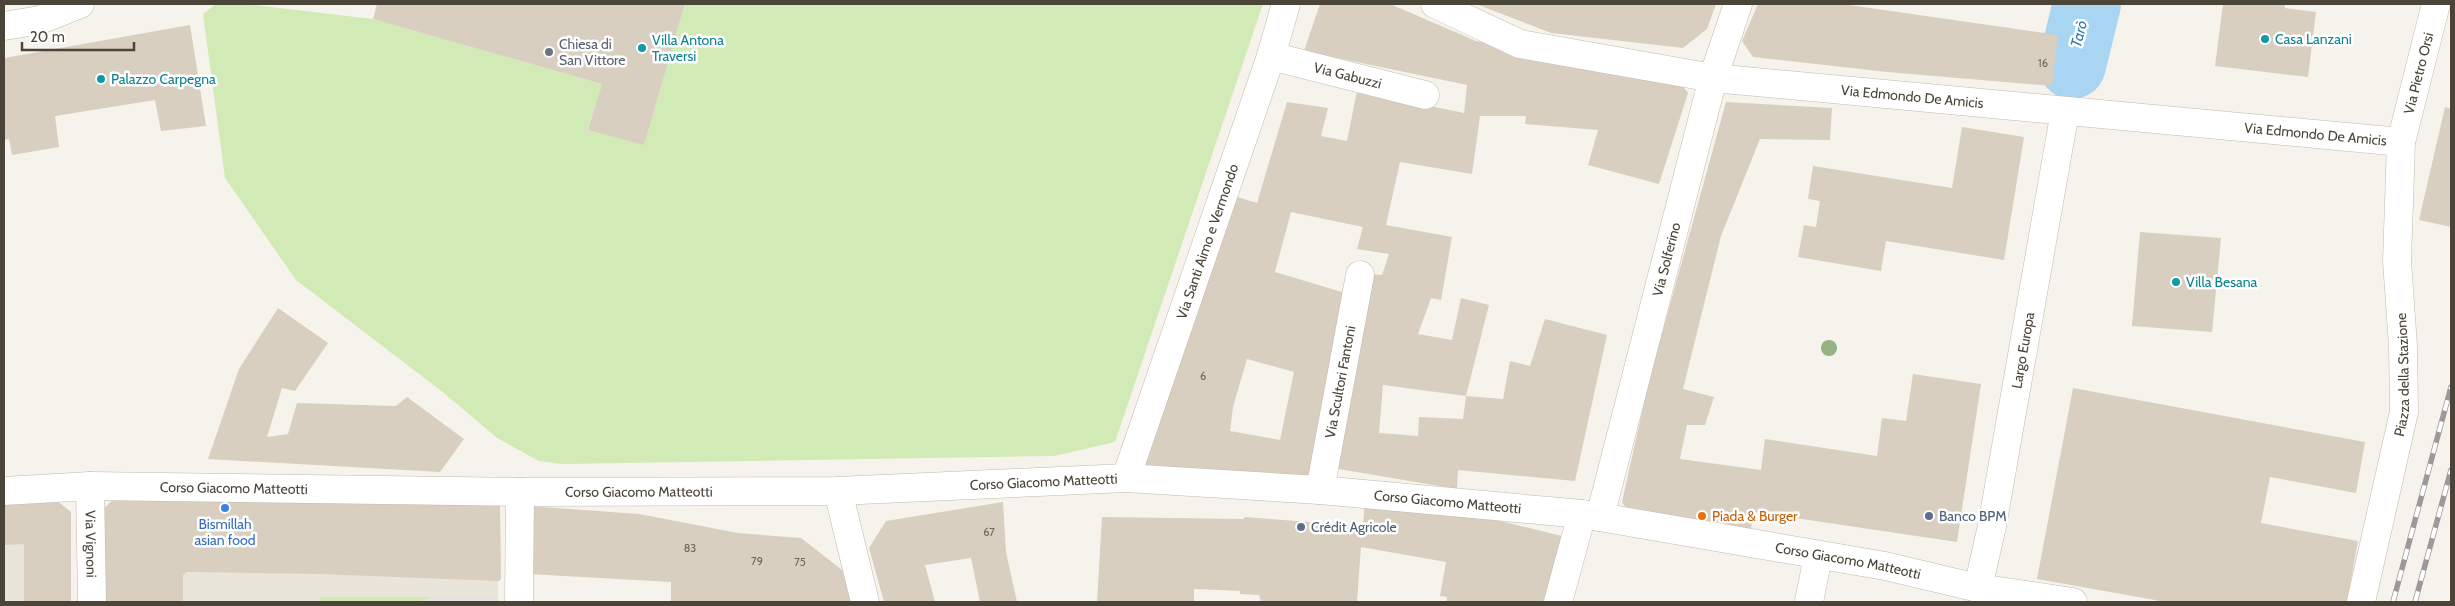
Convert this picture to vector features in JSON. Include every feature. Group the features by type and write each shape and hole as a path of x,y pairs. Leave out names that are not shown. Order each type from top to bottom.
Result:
{"street":[{"path":"4,26 40,20 80,4"},
{"name":"Via Santi Aimo e Vermondo","path":"1126,478 1271,56 1286,4"},
{"name":"Via Edmondo De Amicis","path":"1435,4 1520,44 1713,78 2401,142"},
{"name":"Via Solferino","path":"1558,602 1591,515 1713,78 1738,4"},
{"name":"Via Pietro Orsi","path":"2401,142 2436,4"},
{"name":"Via Gabuzzi","path":"1271,56 1425,95"},
{"name":"Largo Europa","path":"1978,588 1992,526 2066,111"},
{"name":"Piazza della Stazione","path":"2361,602 2404,412 2403,346 2397,261 2401,142"},
{"name":"Via Scultori Fantoni","path":"1320,490 1360,275"},
{"name":"Corso Giacomo Matteotti","path":"4,491 90,486 520,492 838,491 1126,478 1320,490 1591,515 1818,556 1885,566 1978,588 2073,602"},
{"name":"Via Vignoni","path":"90,486 92,602"},
{"path":"838,491 864,602"},
{"path":"519,602 520,492"},
{"path":"1809,602 1818,556"}],"shaded area":[{"path":"124,490 500,505 501,579 498,581 498,597 320,597 319,602 104,602 103,509"},
{"path":"4,498 71,512 71,602 4,602"},
{"path":"439,597 498,597 498,602 416,602"}],"green space":[{"path":"216,4 246,4 373,19 602,84 588,130 644,144 685,4 1263,4 1115,442 1054,456 563,464 539,461 497,438 444,393 296,280 225,178 203,14"},
{"path":"319,597 439,597 416,602 320,602"}],"building":[{"path":"377,4 685,4 644,145 588,130 602,84 373,19"},
{"path":"1320,4 1390,4 1476,41 1674,74 1688,93 1659,184 1588,165 1598,130 1525,124 1526,116 1480,116 1472,174 1400,162 1386,225 1452,237 1441,300 1431,298 1418,334 1452,340 1461,298 1489,305 1466,396 1503,399 1510,361 1530,366 1545,319 1607,335 1575,481 1458,470 1457,489 1327,467 1367,274 1382,275 1389,254 1357,249 1363,227 1291,212 1275,272 1345,293 1310,483 1141,469 1234,196 1257,203 1287,102 1328,108 1321,136 1347,141 1357,91 1464,113 1467,85 1304,51","holes":["1247,359 1294,372 1280,440 1230,431 1233,407","1383,385 1466,396 1463,419 1419,417 1418,436 1379,433"]},
{"path":"1476,4 1716,4 1707,29 1683,48 1551,33"},
{"path":"1758,4 1842,4 2058,35 2052,86 1887,72 1753,57 1742,41"},
{"name":"Casa Lanzani","path":"2223,4 2285,4 2285,8 2316,12 2308,77 2215,66"},
{"name":"Palazzo Carpegna","path":"190,25 206,126 161,131 155,100 55,116 59,147 12,155 9,139 4,140 4,58"},
{"path":"1726,102 1832,108 1830,140 1760,139 1721,236 1683,389 1714,397 1705,425 1687,425 1680,459 1761,470 1765,439 1877,456 1882,418 1906,421 1913,374 1981,384 1957,542 1754,512 1750,534 1631,516 1622,502 1649,381"},
{"path":"2445,107 2451,109 2451,227 2419,220"},
{"path":"1962,127 2024,137 2004,260 1886,241 1881,271 1798,257 1804,225 1816,227 1820,201 1808,199 1813,166 1952,188"},
{"name":"Villa Besana","path":"2140,232 2221,238 2212,332 2132,326"},
{"path":"278,308 328,343 295,391 282,388 267,437 288,434 297,403 396,406 407,397 464,439 440,472 208,459 239,369"},
{"path":"2073,388 2365,442 2356,493 2270,477 2261,523 2358,541 2347,602 2166,602 2037,579"},
{"path":"124,490 500,505 501,579 499,581 319,574 187,572 183,575 183,602 104,602 103,509"},
{"path":"50,495 71,512 71,602 24,602 24,544 4,545 4,498"},
{"path":"1365,498 1435,508 1488,520 1488,518 1566,537 1553,602 1446,602 1447,597 1440,596 1446,562 1361,547 1357,602 1261,602 1259,595 1240,594 1240,591 1194,589 1194,602 1097,602 1102,517 1244,519 1244,517 1363,526"},
{"path":"1003,502 1006,552 1017,602 980,602 971,558 925,565 935,602 884,602 869,548 886,521"},
{"path":"529,506 639,514 738,533 801,538 846,573 858,602 671,602 671,582 529,574"}],"waterway":[{"name":"Tarò","path":"2072,65 2087,4"}],"railway":[{"path":"2393,602 2451,387"},
{"path":"2415,602 2451,470"}],"place":[{"name":"Casa Lanzani","path":"2265,39"},
{"name":"Villa Antona Traversi","path":"642,48"},
{"name":"Chiesa di San Vittore","path":"549,52"},
{"name":"Palazzo Carpegna","path":"101,79"},
{"name":"Villa Besana","path":"2176,282"},
{"name":"Bismillah asian food","path":"225,508"},
{"name":"Piada & Burger","path":"1702,516"},
{"name":"Banco BPM","path":"1929,516"},
{"name":"Crédit Agricole","path":"1301,527"}]}
